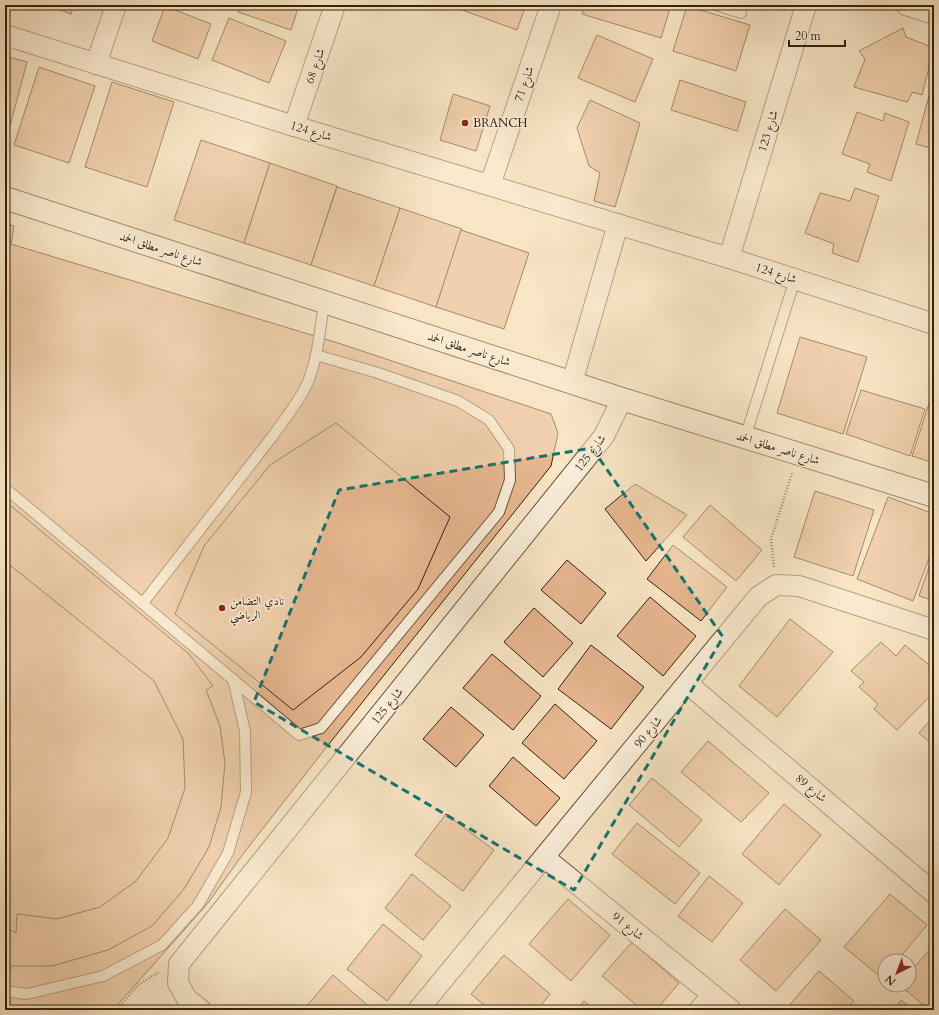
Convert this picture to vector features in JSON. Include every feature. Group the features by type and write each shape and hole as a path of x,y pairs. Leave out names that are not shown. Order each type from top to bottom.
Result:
{"street":[{"path":"96,64 116,5"},
{"name":"شارع 68","path":"294,126 335,5"},
{"name":"شارع 71","path":"490,185 551,5"},
{"name":"شارع 123","path":"729,258 806,5"},
{"path":"906,5 934,14"},
{"name":"شارع 124","path":"5,35 294,126 729,258 934,324"},
{"name":"شارع ناصر مطلق الحمد","path":"5,198 622,400 934,496"},
{"path":"572,383 618,224"},
{"name":"شارع 125","path":"179,964 604,436 622,400"},
{"path":"776,585 799,586 934,630"},
{"name":"شارع 90","path":"418,1010 688,684 758,597 776,585"},
{"name":"شارع 89","path":"688,684 934,892"},
{"name":"شارع 91","path":"544,856 731,1010"},
{"path":"179,964 178,983 187,999 201,1010"},
{"path":"699,1010 712,995"}],"lane":[{"path":"716,5 741,13"},
{"path":"746,438 795,279"},
{"path":"143,603 272,437 291,410 307,382 316,355 324,303"},
{"path":"5,488 299,735 321,728 499,512 510,480 509,449 489,420 458,401 378,373 316,355"},
{"path":"5,991 27,994 103,976 162,946 198,905 228,853 246,792 245,731 233,679"}],"path":[{"path":"776,585 771,539 798,454"},
{"path":"117,1010 138,985 154,974 179,964"}],"highlighted area":[{"path":"592,448 723,637 574,890 254,702 339,490"}],"building":[{"path":"47,5 74,5 71,14"},
{"path":"240,5 299,5 291,30 238,12"},
{"path":"455,5 526,5 517,30 454,7"},
{"path":"585,5 671,5 661,38 582,14"},
{"path":"165,6 211,24 198,59 152,41"},
{"path":"687,6 750,25 736,71 673,51"},
{"path":"229,18 286,41 269,83 212,60"},
{"path":"903,28 906,37 934,48 922,95 913,92 907,102 854,87 865,59 859,51"},
{"path":"597,35 653,59 635,102 578,78"},
{"path":"5,56 27,62 10,126 5,124"},
{"path":"39,67 95,86 69,163 14,145"},
{"path":"934,77 934,149 916,144"},
{"path":"680,80 746,102 737,131 671,110"},
{"path":"112,82 174,102 147,187 85,167"},
{"name":"BRANCH","path":"453,94 490,106 476,151 440,140"},
{"path":"590,100 640,123 615,207 594,201 600,173 589,166 577,128"},
{"path":"857,112 883,121 885,113 909,122 891,181 867,172 870,164 842,154"},
{"path":"201,140 270,163 244,243 174,220"},
{"path":"270,163 337,186 311,265 244,243"},
{"path":"337,187 400,208 374,286 311,265"},
{"path":"855,188 879,196 858,262 832,253 834,244 805,233 820,193 850,201"},
{"path":"400,208 462,229 436,307 374,286"},
{"name":"نادي التضامن الرياضي","path":"5,223 14,226 11,244 338,343 551,414 558,433 551,466 325,749 243,854 208,903 113,1010 5,1010"},
{"path":"461,230 529,253 504,329 436,307"},
{"path":"934,258 934,278 929,276"},
{"path":"800,337 867,357 843,434 777,413"},
{"path":"934,388 934,463 912,456"},
{"path":"861,390 925,409 910,456 846,434"},
{"path":"336,423 450,517 418,589 361,657 293,710 175,614 204,546 270,465"},
{"path":"635,484 687,515 646,561 605,509"},
{"path":"815,491 874,510 853,576 794,557"},
{"path":"888,497 934,514 934,545 913,601 857,579"},
{"path":"5,501 189,654 213,686 206,690 220,726 225,763 221,807 209,847 184,889 152,926 108,950 52,966 12,966 8,974 5,973 5,927 16,933 17,914 57,919 100,907 136,881 168,838 185,788 183,739 154,681 5,561"},
{"path":"710,505 762,550 736,581 683,537"},
{"path":"673,545 727,587 701,621 647,579"},
{"path":"933,555 934,556 934,601 919,596"},
{"path":"567,560 606,593 581,624 541,590"},
{"path":"650,597 696,636 663,676 617,636"},
{"path":"534,608 573,643 543,677 504,642"},
{"path":"790,619 833,652 777,717 739,686"},
{"path":"881,642 896,656 905,645 934,669 934,692 897,730 874,709 878,704 859,687 864,682 851,671"},
{"path":"591,645 644,687 611,729 558,689"},
{"path":"492,654 541,696 513,730 463,688"},
{"path":"555,704 597,741 564,779 522,743"},
{"path":"451,707 484,735 456,767 423,739"},
{"path":"934,716 934,746 919,733"},
{"path":"708,741 769,793 741,822 681,772"},
{"path":"513,757 560,798 536,826 489,786"},
{"path":"652,778 702,820 679,847 629,805"},
{"path":"784,804 821,835 779,885 742,854"},
{"path":"446,814 494,850 463,891 415,855"},
{"path":"637,823 700,873 675,904 612,854"},
{"path":"412,874 451,906 423,940 385,908"},
{"path":"709,876 743,903 712,942 678,916"},
{"path":"890,894 927,925 904,953 877,953 877,974 844,947"},
{"path":"568,899 610,935 571,981 529,944"},
{"path":"785,909 821,940 776,991 740,960"},
{"path":"383,924 422,956 387,1001 347,969"},
{"path":"632,942 679,983 656,1010 642,1010 602,976"},
{"path":"934,945 934,1010 929,1010 909,993 917,993 917,964"},
{"path":"504,955 550,994 537,1010 490,1010 471,994"},
{"path":"819,971 854,1001 845,1010 786,1010 786,1009"},
{"path":"333,975 373,1010 307,1010 305,1008"},
{"path":"901,1000 914,1010 893,1010"},
{"path":"584,1001 595,1010 576,1010"}],"place":[{"name":"BRANCH","path":"465,123"},
{"name":"نادي التضامن الرياضي","path":"222,608"}]}
